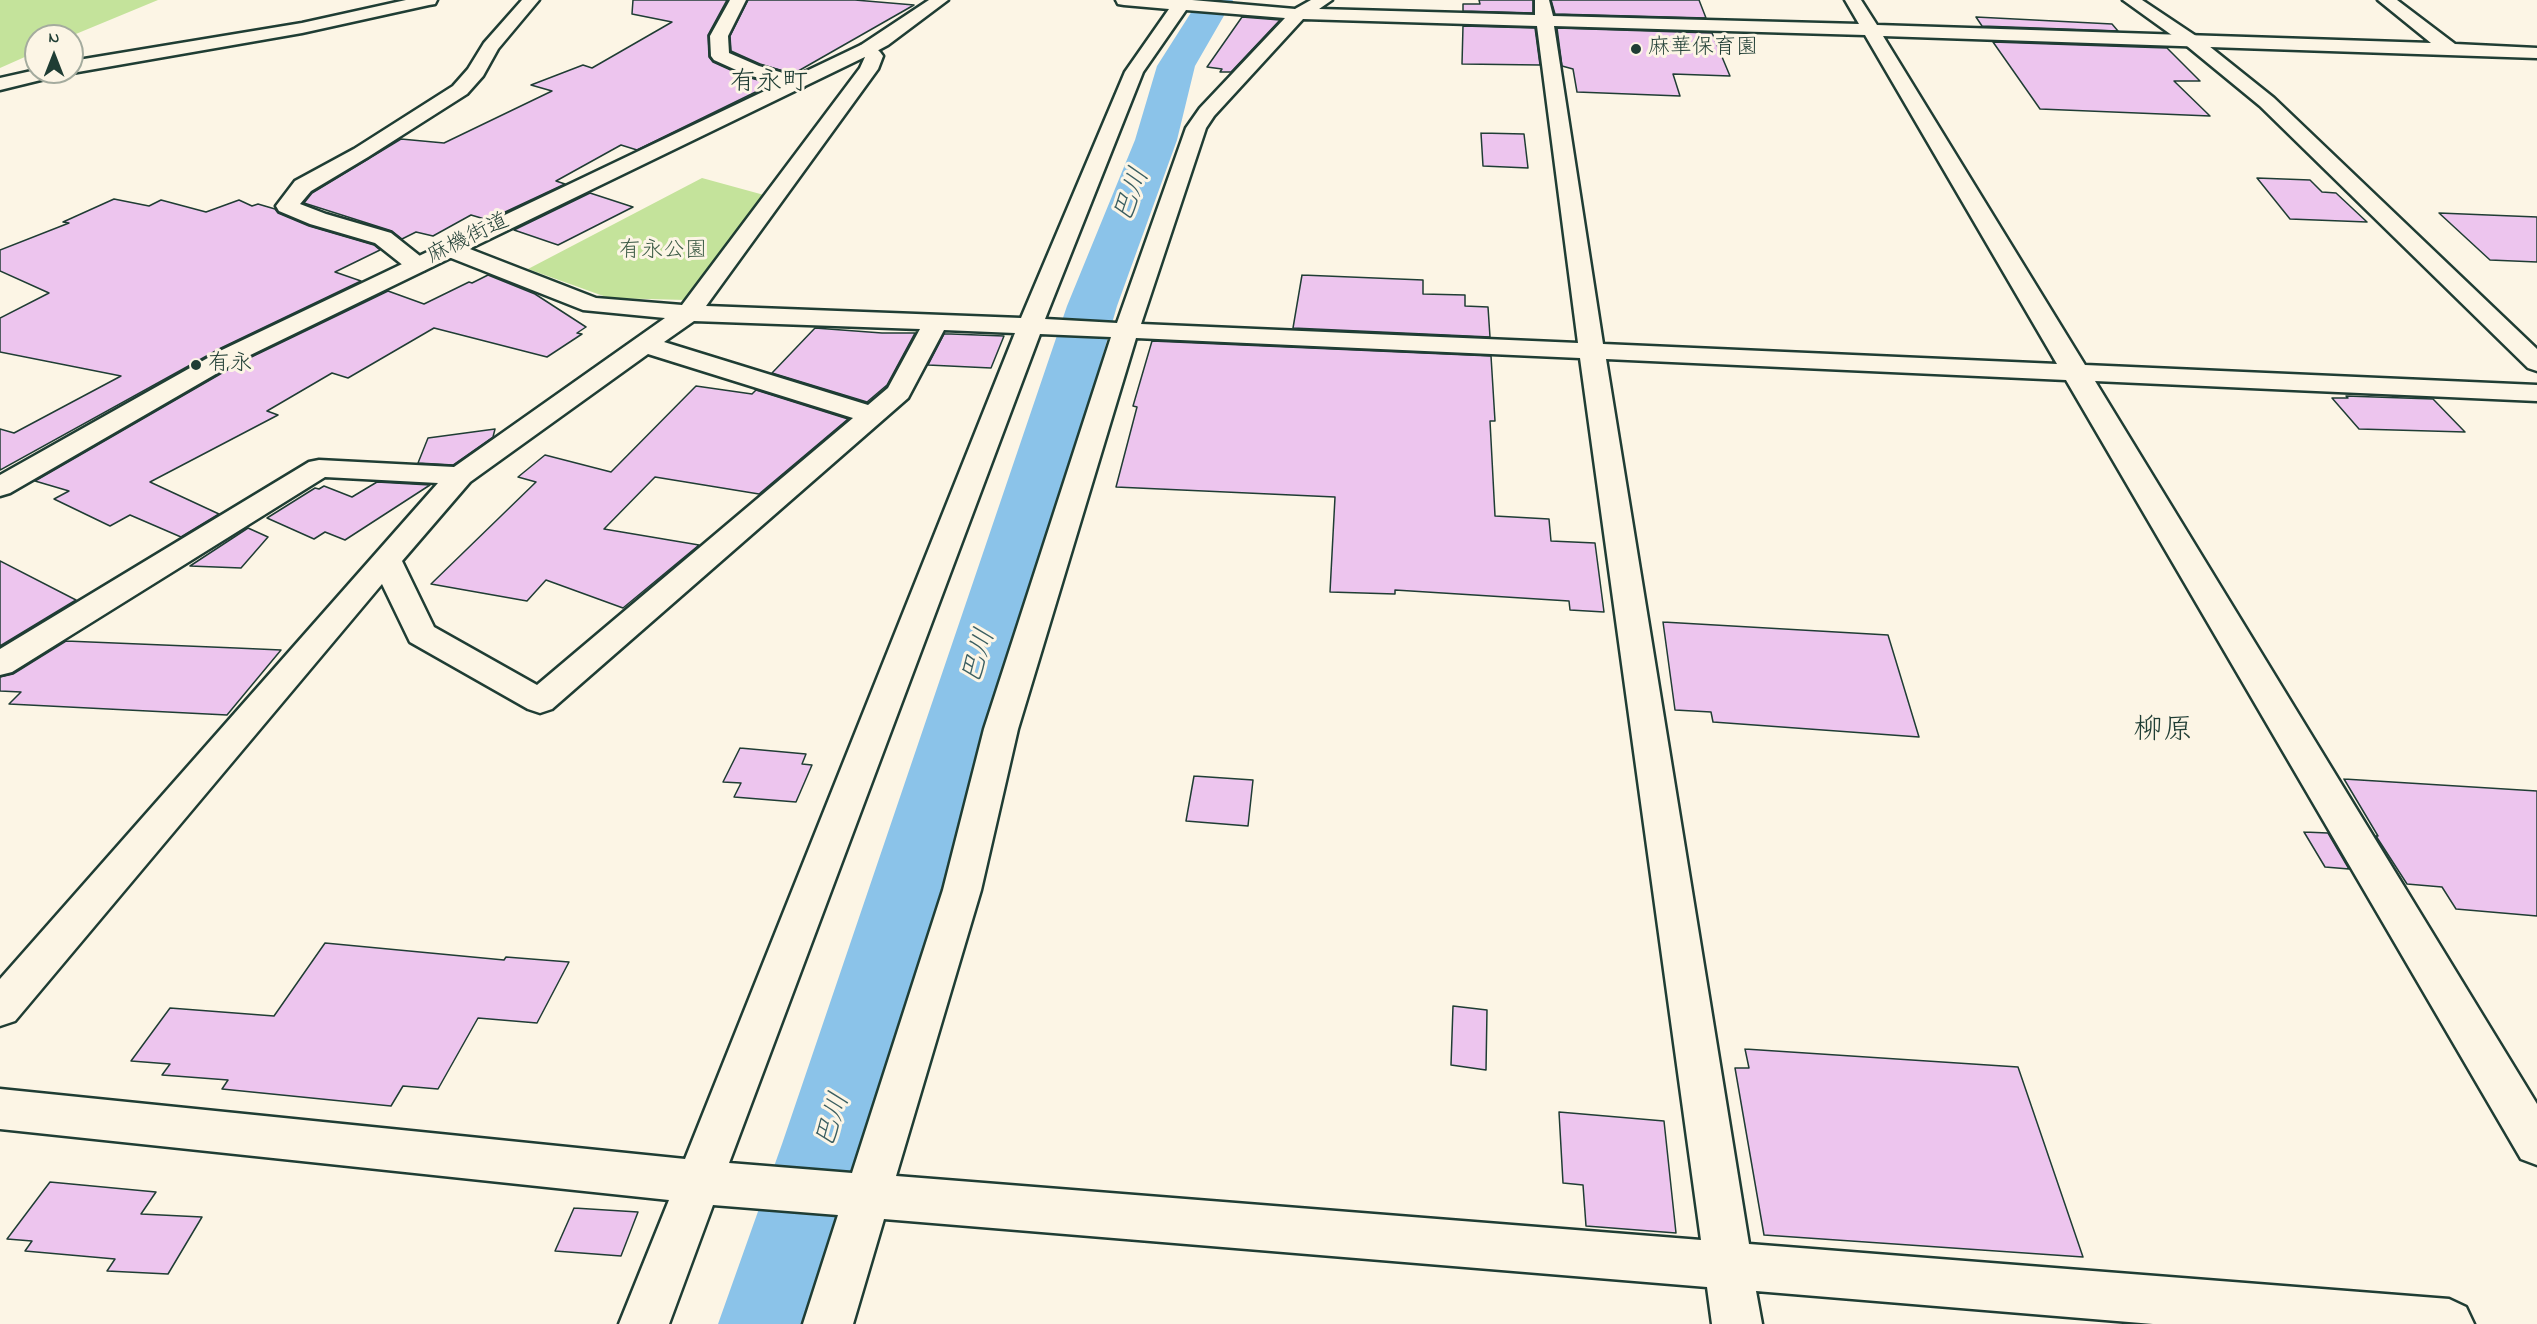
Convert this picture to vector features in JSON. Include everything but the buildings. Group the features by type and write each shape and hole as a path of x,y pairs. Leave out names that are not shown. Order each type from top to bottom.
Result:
{"street":[{"path":"84,65 302,28 429,0"},
{"path":"417,265 382,238 318,219 287,206 303,186 361,153 460,90 476,72 490,47 531,0"},
{"path":"738,0 719,36 720,56 752,70 797,83"},
{"name":"麻機街道","path":"0,486 231,355 867,49 940,0"},
{"path":"1124,0 1240,5 1298,14 1544,11 1870,30 2537,53"},
{"path":"828,1324 962,890 1001,729 1126,331 1196,128 1207,112 1298,14 1324,0"},
{"path":"1853,0 2537,1144"},
{"path":"2131,0 2193,42 2267,102 2537,363"},
{"path":"2386,0 2450,49"},
{"path":"644,1324 1030,327 1134,72 1182,2"},
{"path":"1544,11 1592,353 1737,1324"},
{"path":"0,1008 460,476 689,313 869,69 874,56 867,49"},
{"path":"0,84 24,78"},
{"path":"449,249 592,305 689,313 2537,393"},
{"path":"386,560 421,634 540,701 899,392 936,322"},
{"path":"647,345 872,415"},
{"path":"0,664 320,468 460,476"},
{"path":"0,1109 700,1182 2449,1324"}],"green space":[{"path":"0,0 158,0 84,31 84,24 24,24 24,57 0,68"},
{"name":"有永公園","path":"702,178 764,195 686,300 609,298 528,269"}],"waterway":[{"name":"巴川","path":"768,1324 828,1144 1092,306 1156,140 1176,66 1216,0"}],"place":[{"name":"麻華保育園","path":"1636,49"},
{"name":"有永","path":"196,365"}],"district":[{"name":"有永町","path":"769,85"},
{"name":"柳原","path":"2163,733"}]}
